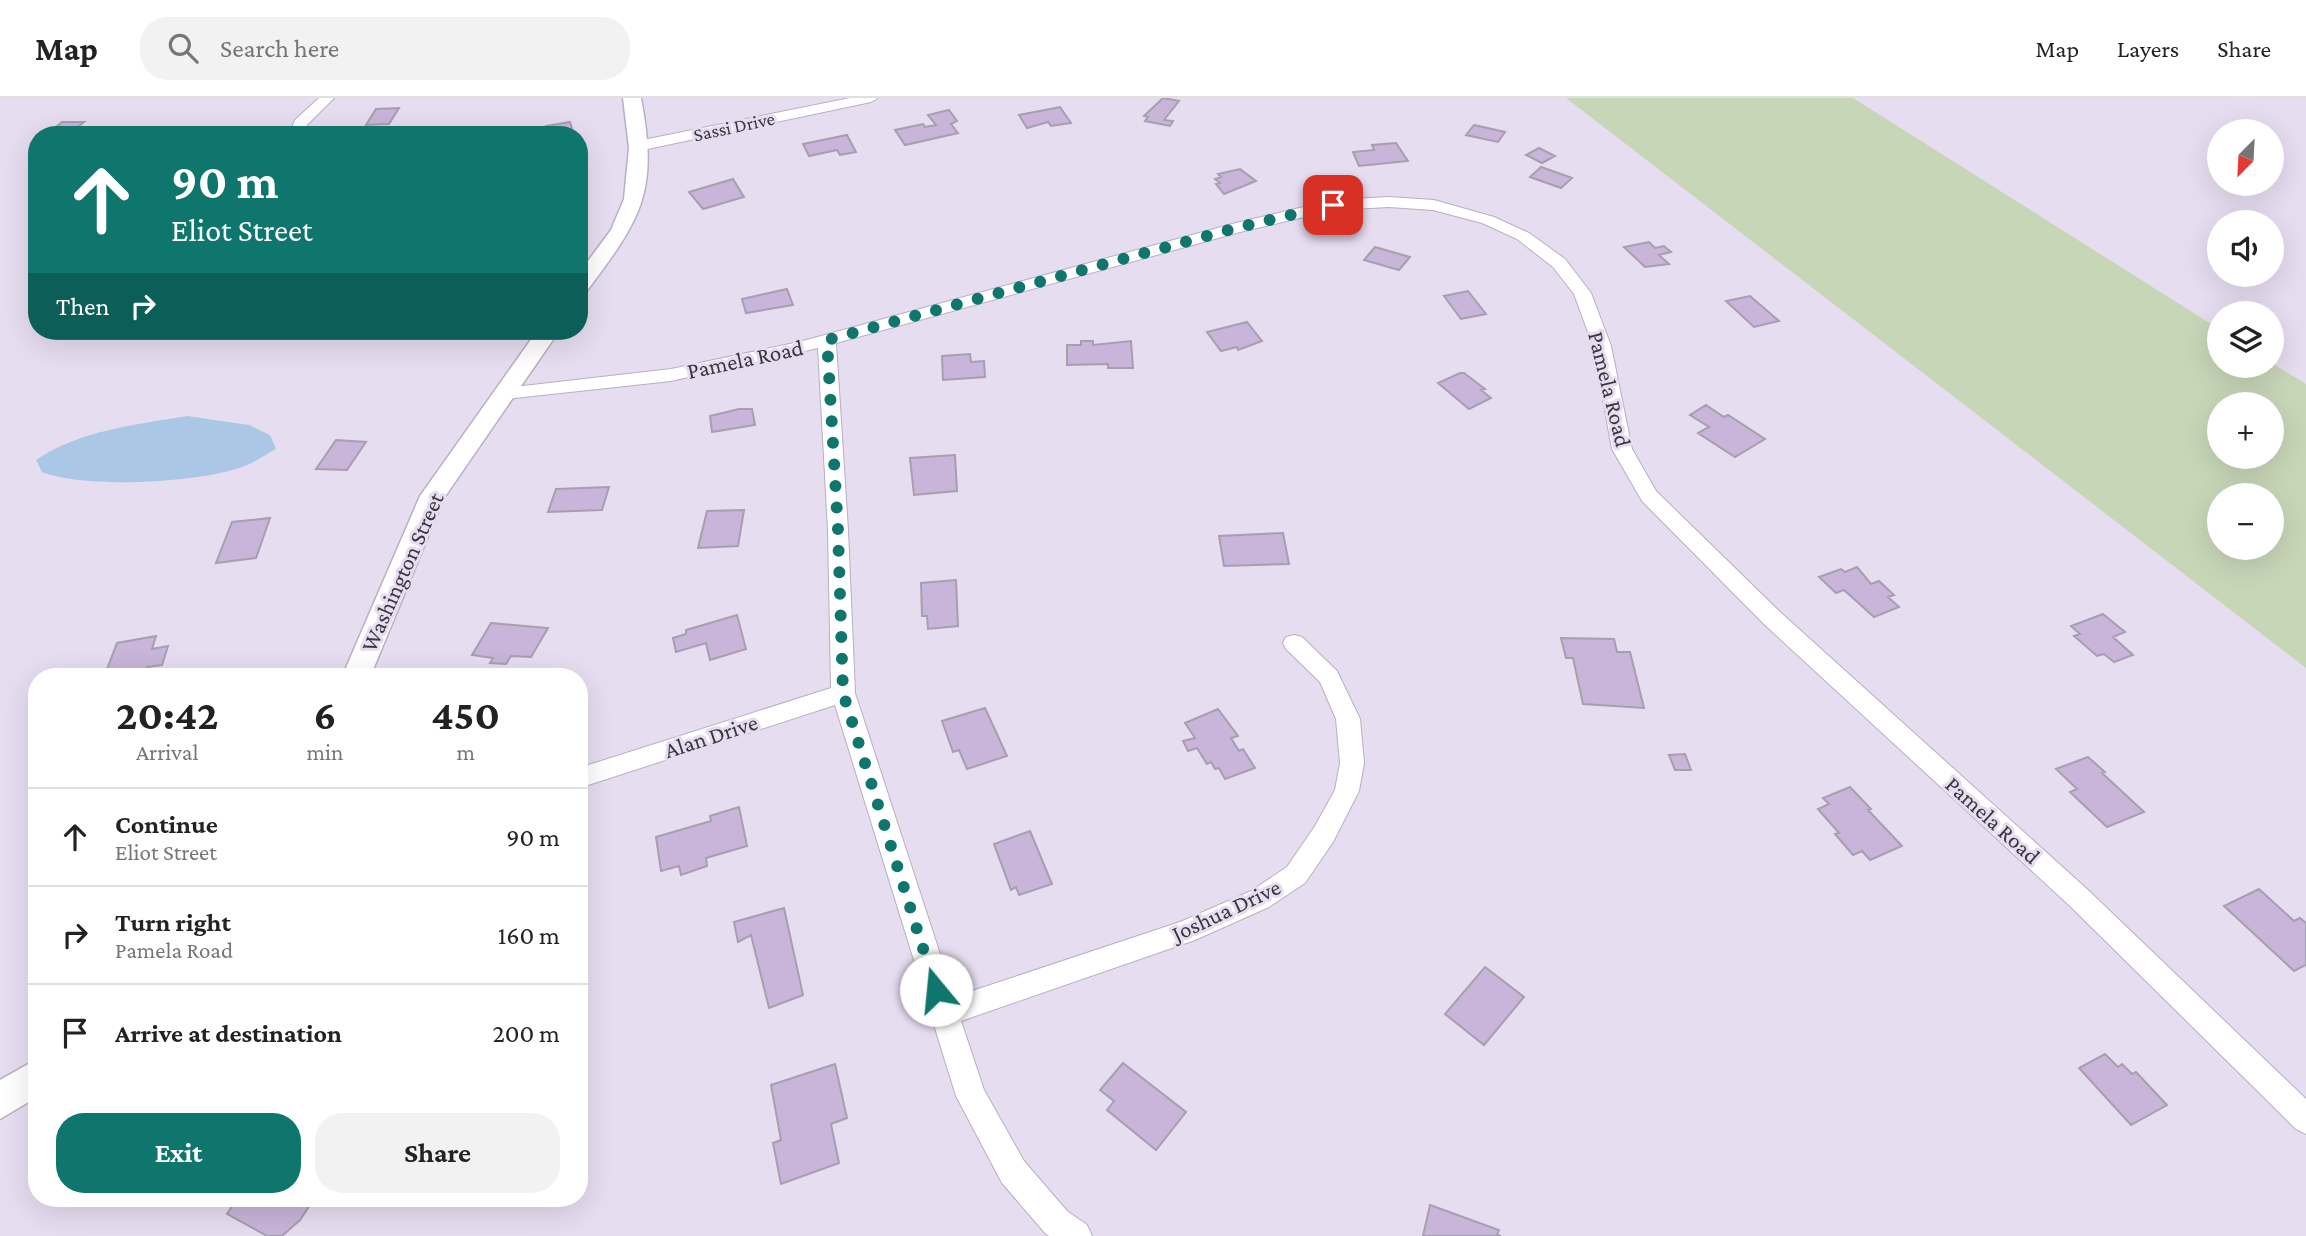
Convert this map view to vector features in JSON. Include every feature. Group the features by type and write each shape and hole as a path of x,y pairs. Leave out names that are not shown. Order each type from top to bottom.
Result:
{"street":[{"path":"299,126 327,98"},
{"path":"588,276 622,229 639,178 632,98"},
{"name":"Sassi Drive","path":"638,146 871,98"},
{"name":"Pamela Road","path":"505,393 671,375 827,340 1236,228 1333,205 1390,202 1434,205 1488,220 1524,236 1559,263 1582,293 1602,346 1622,449 1649,496 1772,618 2078,898 2306,1119"},
{"name":"Washington Street","path":"360,668 432,496 542,340"},
{"path":"827,340 838,530 843,693 971,1096 1013,1172 1056,1222 1076,1236"},
{"name":"Joshua Drive","path":"943,1014 1186,932 1260,899 1296,875 1324,834 1347,791 1352,763 1348,719 1329,677 1294,643"},
{"name":"Alan Drive","path":"588,775 843,693"},
{"path":"0,1101 28,1082"}],"green space":[{"path":"1566,98 1853,98 2207,321 2207,378 2284,378 2284,370 2306,384 2306,668"}],"water":[{"path":"187,416 249,425 270,435 276,449 246,465 223,473 141,482 84,481 61,477 42,472 36,460 90,435"}],"building":[{"path":"1163,98 1179,101 1164,120 1173,121 1170,126 1145,121 1148,117 1144,116"},
{"path":"1060,107 1071,123 1051,126 1048,122 1027,128 1019,115"},
{"path":"399,108 389,124 366,125 376,109"},
{"path":"949,110 957,121 951,124 958,133 905,145 895,130 923,124 925,127 936,125 928,115"},
{"path":"62,122 84,122 79,126 57,126"},
{"path":"570,122 571,126 546,126"},
{"path":"1474,125 1505,132 1498,142 1466,135"},
{"path":"847,135 856,152 840,155 837,150 809,156 803,144"},
{"path":"1396,143 1408,161 1359,166 1353,152 1374,150 1372,145"},
{"path":"1539,148 1555,156 1542,163 1526,155"},
{"path":"1541,167 1572,178 1561,188 1530,177"},
{"path":"1240,169 1256,181 1224,194 1216,184 1220,183 1215,179 1221,177 1218,174"},
{"path":"733,179 744,197 703,209 689,192"},
{"path":"1649,242 1655,248 1664,246 1671,252 1659,255 1669,264 1645,267 1624,247"},
{"path":"1375,247 1410,257 1399,270 1364,260"},
{"path":"787,289 793,305 746,313 742,299"},
{"path":"1468,291 1486,314 1461,319 1444,296"},
{"path":"1750,296 1779,321 1754,327 1726,301"},
{"path":"1247,322 1262,341 1238,350 1237,347 1221,351 1207,332"},
{"path":"1081,341 1093,341 1093,345 1131,341 1133,368 1108,368 1108,364 1067,365 1067,345 1081,345"},
{"path":"970,354 971,362 984,361 985,377 943,380 942,356"},
{"path":"1464,373 1485,389 1481,390 1491,398 1469,409 1438,383"},
{"path":"1706,405 1724,417 1728,415 1765,439 1735,457 1698,433 1709,427 1690,415"},
{"path":"739,409 752,409 755,425 712,432 710,416"},
{"path":"336,440 366,442 347,470 316,469"},
{"path":"955,455 957,491 914,495 910,458"},
{"path":"609,487 602,510 548,512 556,489"},
{"path":"744,510 738,546 698,548 707,511"},
{"path":"270,518 256,558 216,563 232,522"},
{"path":"1283,533 1289,564 1224,566 1219,536"},
{"path":"1857,567 1871,584 1879,581 1894,595 1888,597 1899,607 1874,617 1844,590 1836,593 1819,577 1841,569 1845,572"},
{"path":"956,580 958,626 928,629 927,616 922,616 921,583"},
{"path":"2103,614 2125,632 2113,637 2133,655 2114,662 2104,654 2097,656 2074,636 2080,634 2071,626"},
{"path":"737,615 746,649 710,660 706,643 676,652 673,638 686,634 686,630"},
{"path":"491,623 548,628 531,657 511,656 506,664 490,663 493,658 472,655"},
{"path":"156,636 152,649 168,646 162,665 147,668 107,668 117,643"},
{"path":"1561,638 1614,639 1617,652 1630,652 1644,708 1583,704 1573,658 1566,658"},
{"path":"985,708 1007,756 967,769 959,750 953,752 942,721"},
{"path":"1218,709 1238,736 1231,738 1239,751 1243,749 1255,768 1225,779 1219,768 1215,769 1211,762 1207,764 1197,748 1188,751 1183,741 1195,738 1185,723"},
{"path":"1685,754 1691,770 1675,770 1669,755"},
{"path":"2088,757 2144,812 2107,827 2070,792 2077,789 2056,769"},
{"path":"1850,787 1902,846 1870,860 1862,851 1853,855 1835,834 1839,833 1818,809 1829,804 1823,798"},
{"path":"739,807 747,846 706,858 707,866 681,875 679,866 661,871 656,837 711,821 710,816"},
{"path":"1030,831 1052,884 1019,895 1016,887 1011,890 994,844"},
{"path":"2259,889 2294,921 2300,918 2306,923 2306,965 2294,971 2224,906"},
{"path":"784,908 803,995 769,1008 751,935 738,942 734,922"},
{"path":"1485,967 1524,997 1484,1045 1445,1014"},
{"path":"2105,1054 2118,1067 2122,1064 2132,1074 2136,1072 2167,1105 2131,1125 2079,1068"},
{"path":"1123,1063 1186,1112 1156,1150 1107,1110 1114,1101 1100,1090"},
{"path":"835,1064 847,1118 831,1124 839,1163 781,1184 773,1143 781,1140 771,1085"},
{"path":"1430,1205 1499,1230 1497,1235 1501,1236 1423,1236"},
{"path":"232,1207 309,1207 300,1220 282,1236 267,1236 227,1214"}],"route":[{"path":"936,990 843,693 838,530 827,340 1236,228 1333,205"}]}
